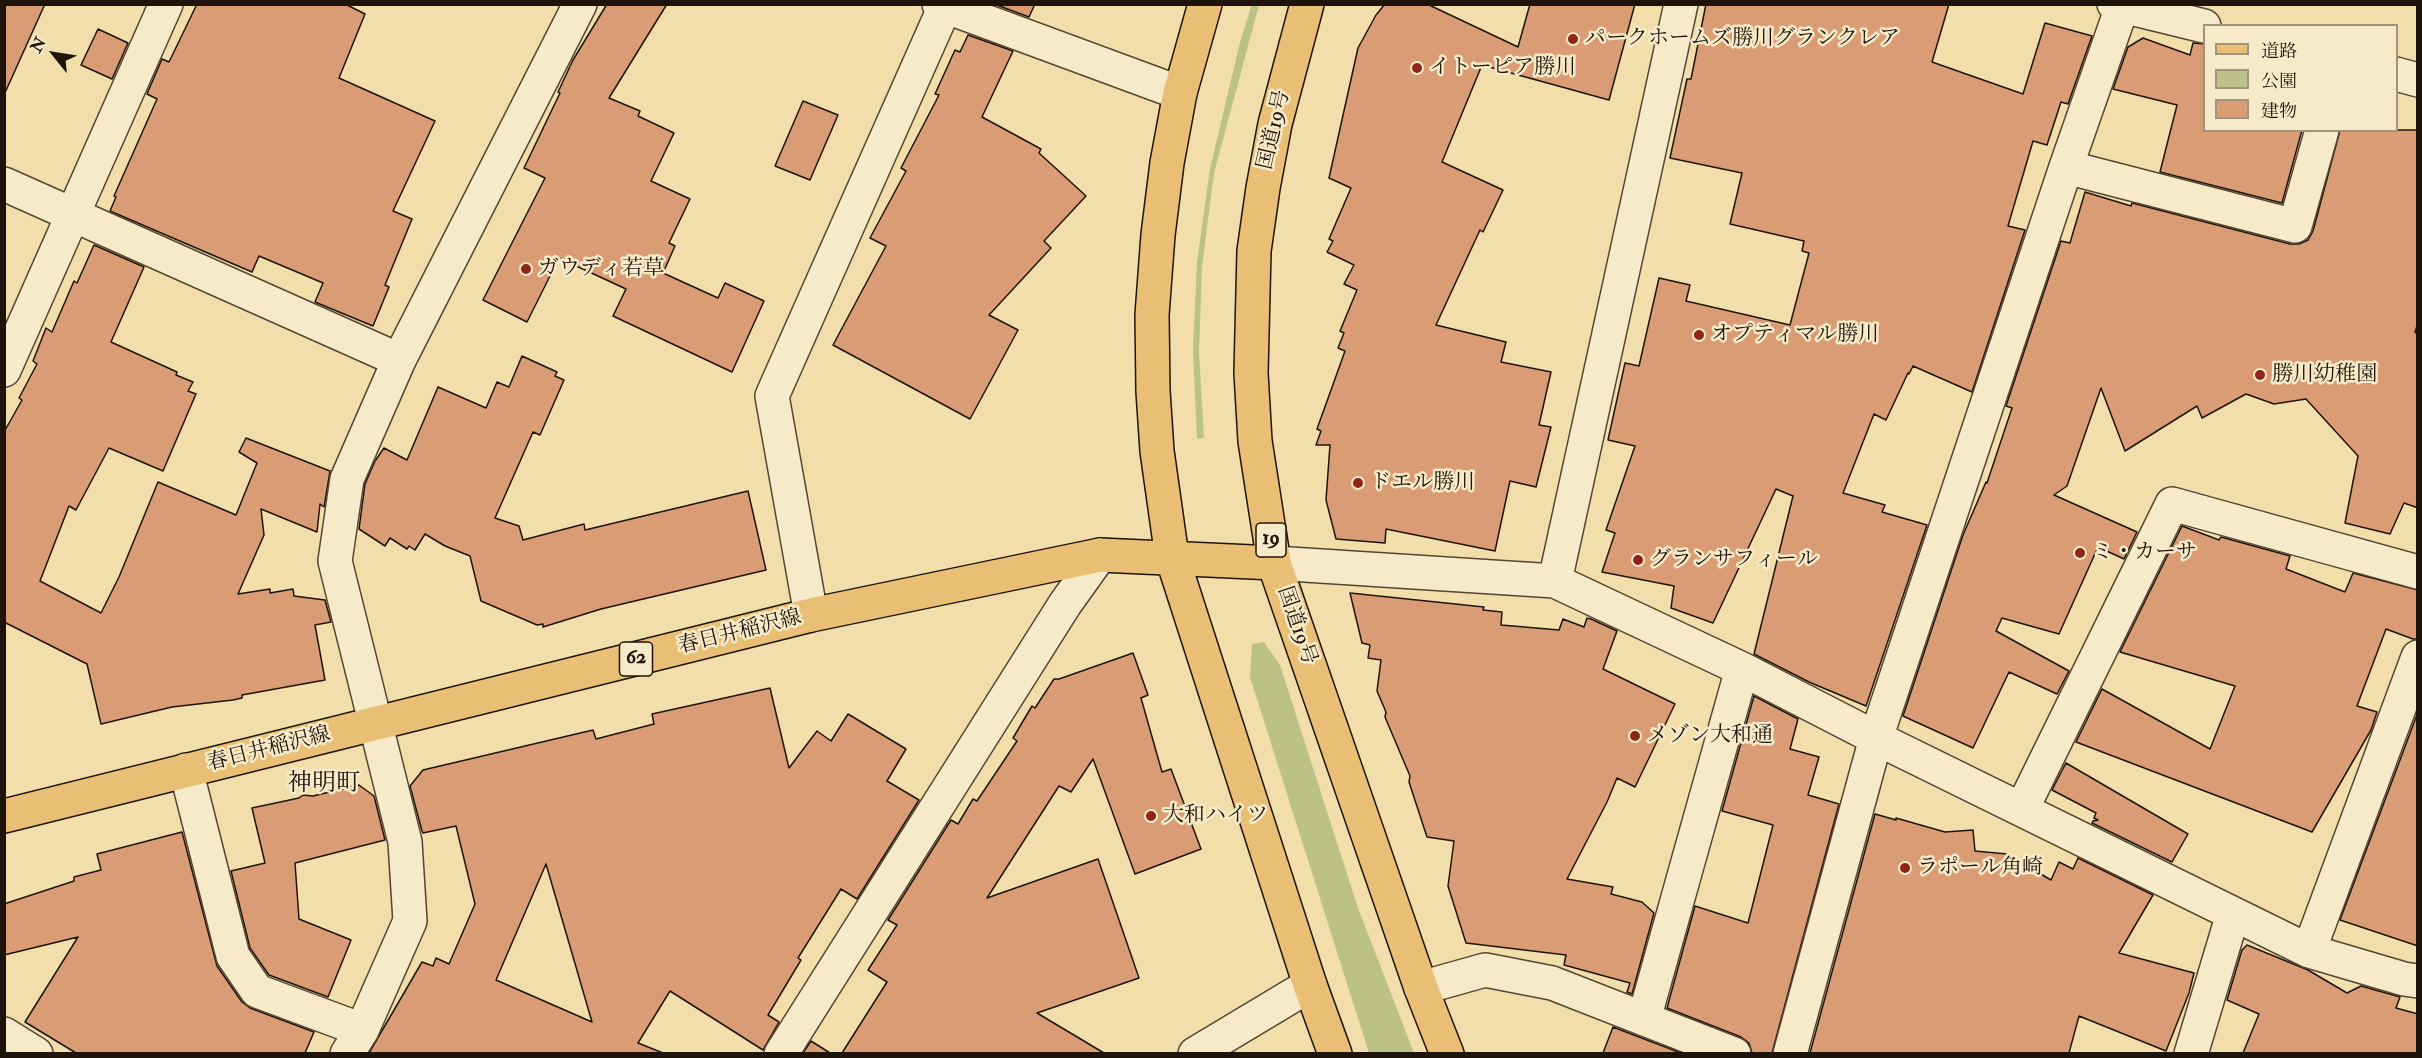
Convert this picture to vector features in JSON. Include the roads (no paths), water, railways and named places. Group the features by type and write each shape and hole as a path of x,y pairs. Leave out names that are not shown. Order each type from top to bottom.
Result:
{"main road":[{"path":"1206,4 1180,93 1167,163 1152,315 1156,439 1172,557 1310,985 1335,1053"},
{"name":"国道19号","path":"1307,4 1275,124 1254,251 1251,373 1256,441 1274,562 1421,988 1447,1053"},
{"name":"春日井稲沢線","path":"4,816 811,615 1100,555 1274,562"}],"street":[{"path":"4,370 166,4"},
{"path":"186,770 233,956 257,991 355,1042 410,921 405,842 335,561 347,478 399,360 580,4"},
{"path":"1555,581 1681,4"},
{"path":"811,615 772,396 943,5 1180,93"},
{"path":"1790,1053 1876,738 2118,6 2167,11 2203,26"},
{"path":"2398,74 2418,80"},
{"path":"2066,167 2295,226 2321,132"},
{"path":"4,184 399,360"},
{"path":"2022,809 2172,504 2418,572"},
{"path":"782,1053 1065,604 1100,555"},
{"path":"1274,562 1555,581 1742,669 1876,738 2309,951 2418,981"},
{"path":"2309,951 2418,657"},
{"path":"1644,1019 1742,669"},
{"path":"2191,1053 2232,914"},
{"path":"1421,988 1485,970 1552,983 1734,1053"},
{"path":"1195,1053 1310,985"},
{"path":"4,1034 36,1053"}],"place":[{"name":"パークホームズ勝川グランクレア","path":"1573,39"},
{"name":"イトーピア勝川","path":"1417,68"},
{"name":"ガウディ若草","path":"526,269"},
{"name":"オプティマル勝川","path":"1699,335"},
{"name":"勝川幼稚園","path":"2260,375"},
{"name":"ドエル勝川","path":"1358,483"},
{"name":"ミ・カーサ","path":"2080,553"},
{"name":"グランサフィール","path":"1638,560"},
{"name":"メゾン大和通","path":"1635,736"},
{"name":"大和ハイツ","path":"1151,816"},
{"name":"ラポール角崎","path":"1905,868"}],"district":[{"name":"神明町","path":"324,785"}]}
